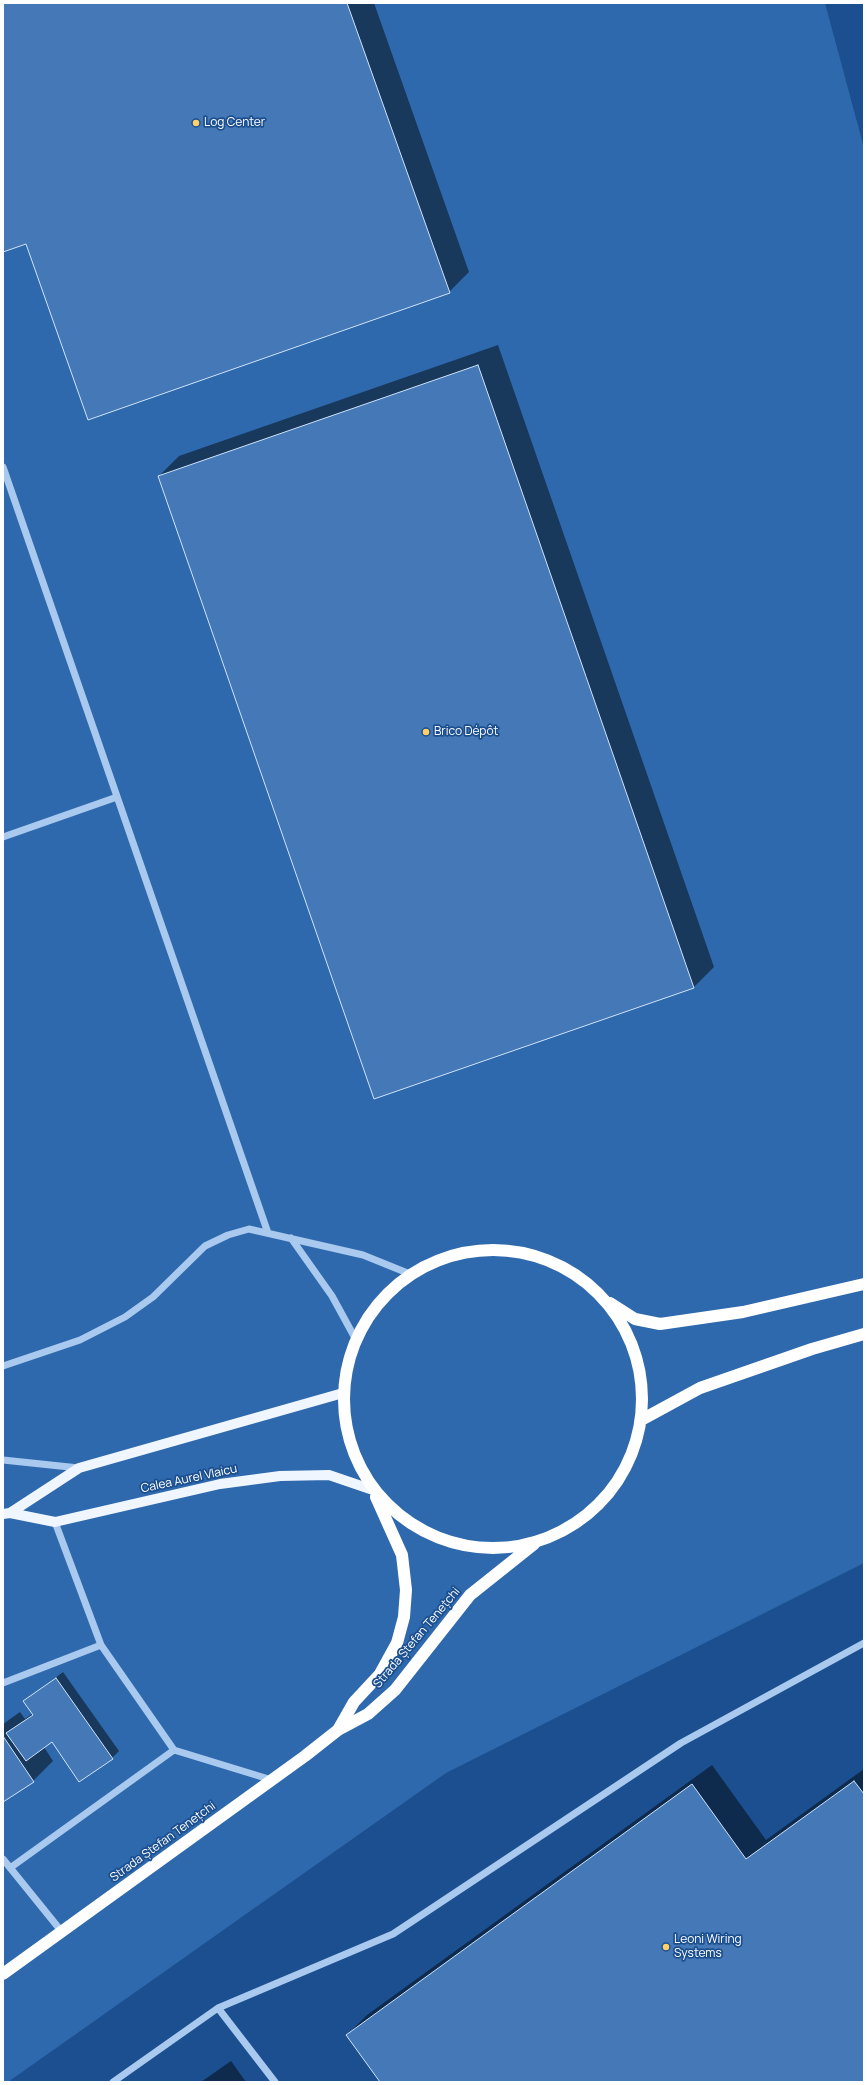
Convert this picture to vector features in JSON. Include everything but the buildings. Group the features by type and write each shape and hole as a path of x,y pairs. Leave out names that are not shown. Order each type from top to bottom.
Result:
{"highway":[{"path":"609,1303 638,1357 643,1419 631,1461 608,1497 574,1526 535,1544 490,1549 446,1542 406,1522 374,1490 356,1460 348,1434 343,1393 347,1365 355,1338 378,1303 410,1274 449,1256 493,1249 537,1255 577,1274 609,1303 635,1319 660,1324 743,1312 864,1284"},
{"path":"643,1419 700,1388 812,1349 864,1334"},
{"name":"Strada Ștefan Tenețchi","path":"338,1730 354,1702 380,1674 397,1643 404,1617 406,1590 402,1555 374,1490"},
{"name":"Strada Ștefan Tenețchi","path":"3,1974 272,1780 338,1730 368,1714 395,1690 470,1595 535,1544"}],"main road":[{"name":"Calea Aurel Vlaicu","path":"6,1514 79,1468 343,1393"},
{"name":"Calea Aurel Vlaicu","path":"6,1514 55,1522 220,1484 280,1476 329,1475 374,1490"}],"lane":[{"path":"3,467 268,1232"},
{"path":"3,837 117,797"},
{"path":"3,1366 80,1340 126,1317 153,1298 205,1246 228,1235 249,1229 268,1232 363,1255 410,1274"},
{"path":"291,1238 332,1296 355,1338"},
{"path":"3,1460 79,1468"},
{"path":"55,1522 101,1644 174,1750 272,1780"},
{"path":"3,1683 101,1644"},
{"path":"113,2082 218,2008 393,1934 681,1743 864,1644"},
{"path":"10,1868 174,1750"},
{"path":"3,1859 62,1932"},
{"path":"218,2008 275,2082"}],"shaded area":[{"path":"3,3 825,3 864,148 864,1563 446,1773 8,2082 3,2082"}],"place":[{"name":"Log Center","path":"196,123"},
{"name":"Brico Dépôt","path":"426,732"},
{"name":"Leoni Wiring Systems","path":"666,1947"}]}
